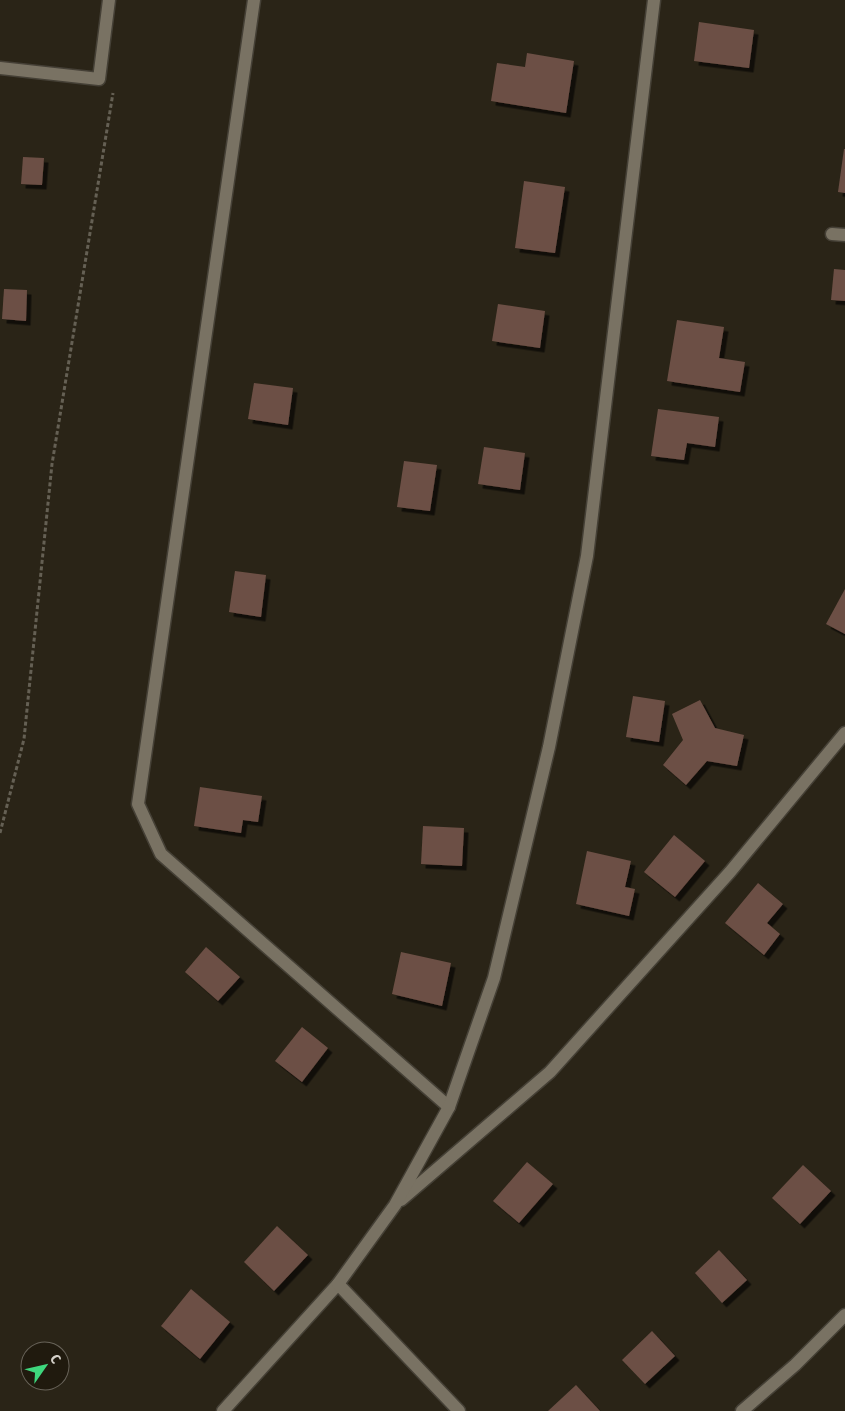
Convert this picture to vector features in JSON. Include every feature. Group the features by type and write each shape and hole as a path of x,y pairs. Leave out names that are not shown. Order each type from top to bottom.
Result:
{"street":[{"path":"0,68 99,80 109,0"},
{"path":"254,0 138,804 161,854 449,1107"},
{"path":"223,1411 338,1284 395,1205 449,1107 494,978 549,747 587,556 654,0"},
{"path":"832,234 845,235"},
{"path":"395,1205 550,1072 730,872 845,733"},
{"path":"338,1284 459,1411"},
{"path":"742,1411 795,1365 845,1315"}],"path":[{"path":"0,833 24,738 52,464 114,91 99,80"}],"building":[{"path":"699,22 754,30 749,68 694,61"},
{"path":"527,53 574,61 566,113 491,101 497,63 525,67"},
{"path":"845,149 845,193 838,192"},
{"path":"23,157 44,158 42,185 21,184"},
{"path":"524,181 565,187 555,253 515,248"},
{"path":"834,269 845,270 845,301 831,300"},
{"path":"4,289 27,290 26,321 2,319"},
{"path":"498,304 545,311 540,348 492,341"},
{"path":"677,320 724,327 719,358 745,362 740,392 667,381"},
{"path":"254,383 293,388 288,425 248,419"},
{"path":"658,409 719,417 715,447 687,443 684,460 651,456"},
{"path":"484,447 525,453 520,490 478,484"},
{"path":"404,461 437,465 430,511 397,507"},
{"path":"235,571 266,575 261,617 229,612"},
{"path":"845,589 845,634 826,624"},
{"path":"633,696 665,701 659,742 626,737"},
{"path":"700,700 715,728 744,735 737,766 707,761 686,785 663,765 683,740 672,714"},
{"path":"200,787 262,796 258,822 243,820 241,833 194,826"},
{"path":"423,826 464,828 462,866 421,864"},
{"path":"674,835 705,861 675,897 644,872"},
{"path":"587,851 631,861 625,887 635,889 629,916 576,904"},
{"path":"758,883 783,904 767,923 780,934 764,955 725,923"},
{"path":"206,947 240,977 218,1001 185,972"},
{"path":"401,952 451,963 442,1006 392,994"},
{"path":"302,1027 328,1048 302,1082 275,1061"},
{"path":"527,1162 553,1184 519,1223 493,1201"},
{"path":"803,1165 831,1191 800,1224 772,1198"},
{"path":"277,1226 308,1255 274,1291 244,1262"},
{"path":"719,1250 747,1280 722,1303 695,1273"},
{"path":"191,1289 230,1322 200,1359 161,1326"},
{"path":"652,1331 675,1356 645,1384 622,1360"},
{"path":"576,1385 600,1411 548,1411"}]}
